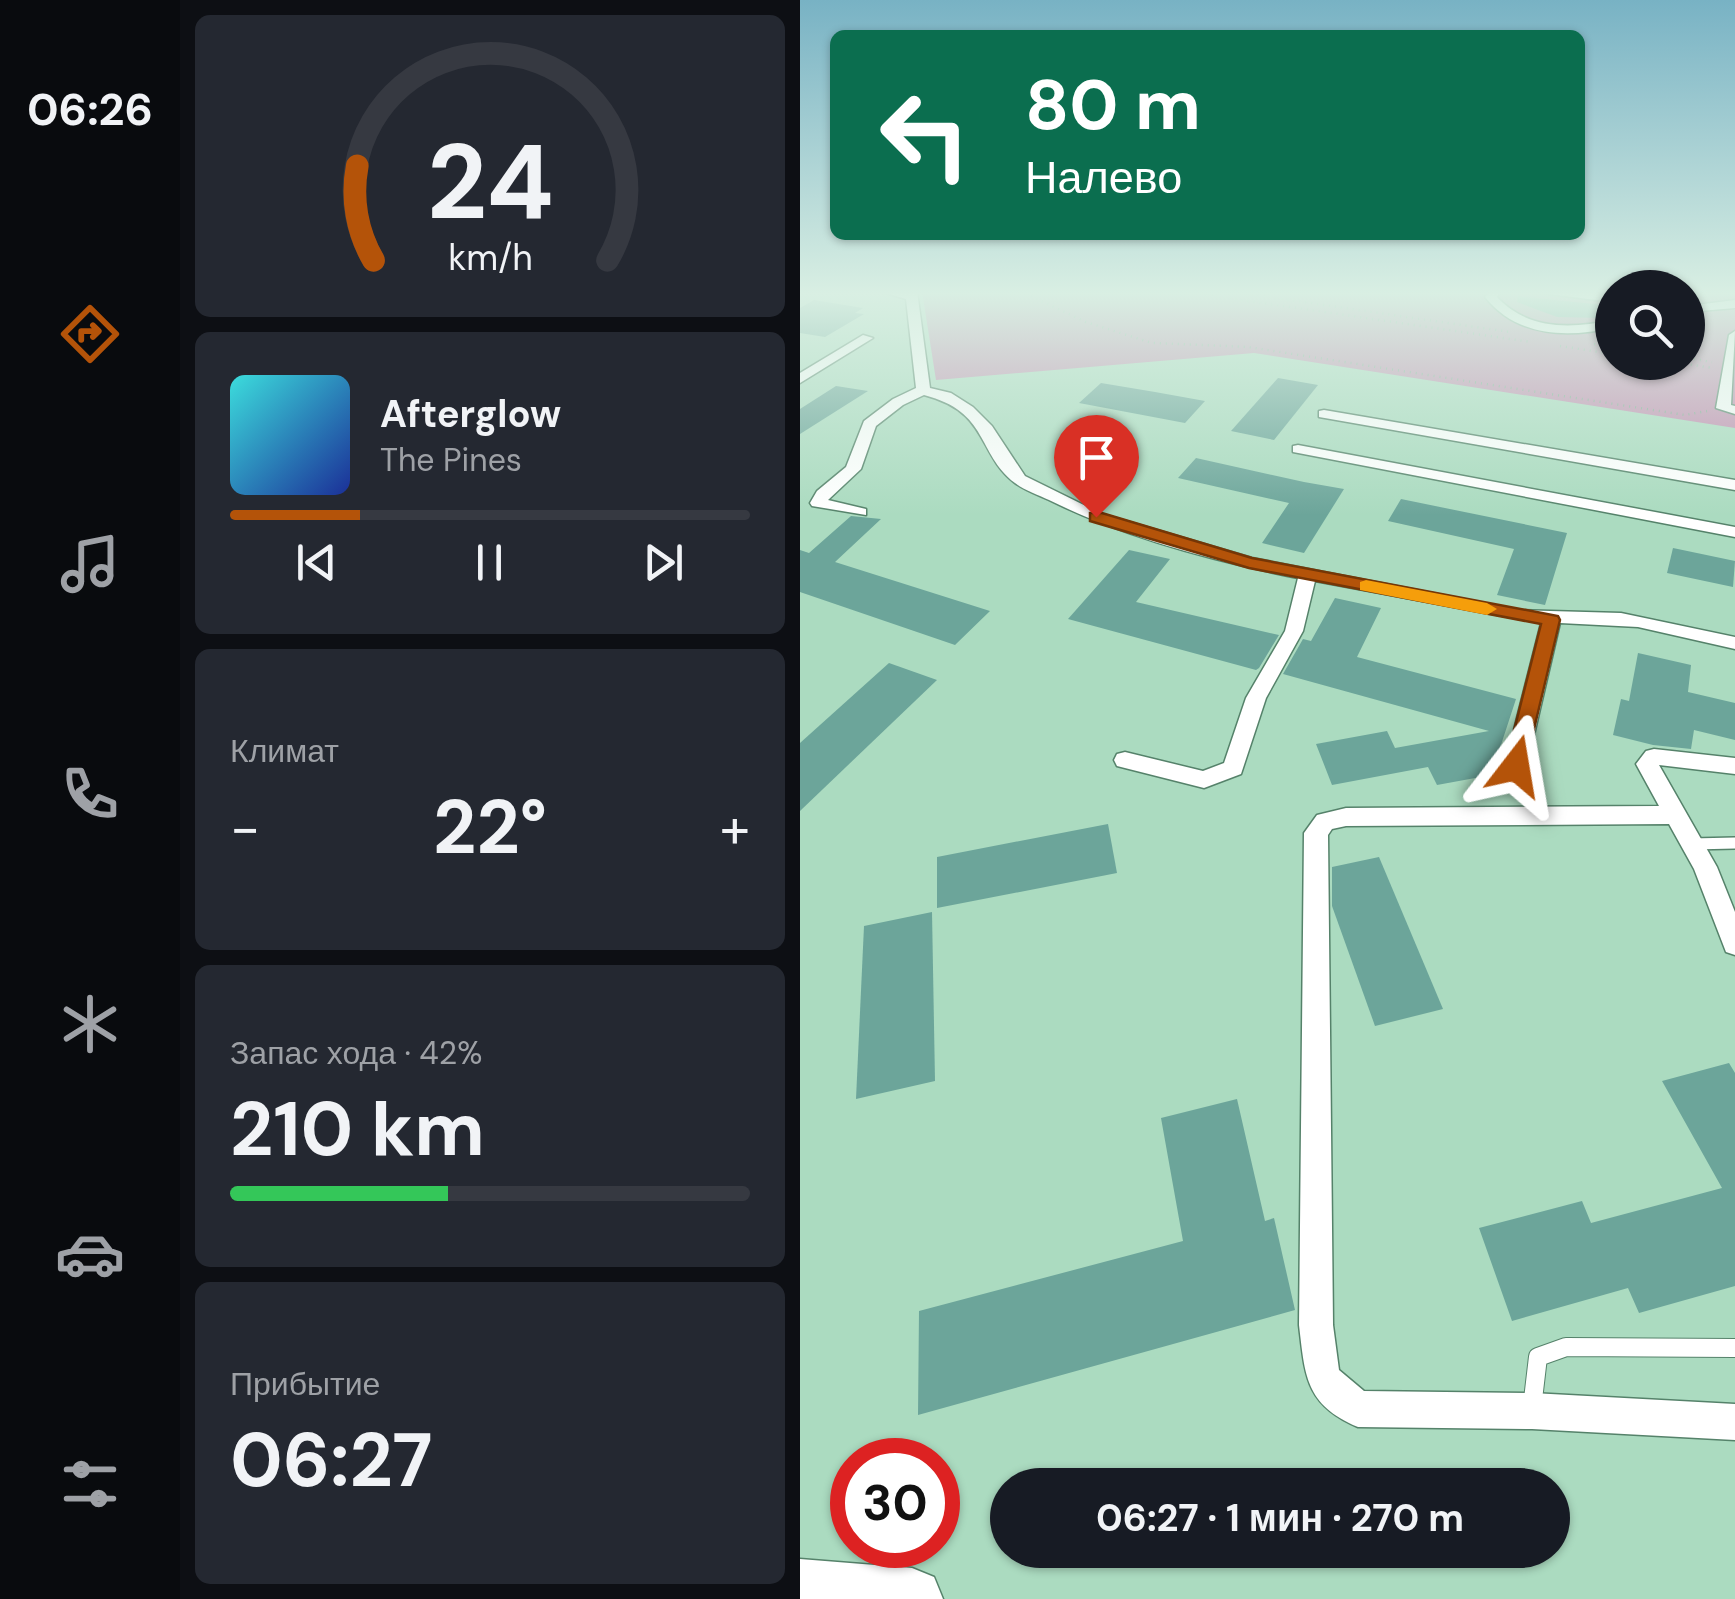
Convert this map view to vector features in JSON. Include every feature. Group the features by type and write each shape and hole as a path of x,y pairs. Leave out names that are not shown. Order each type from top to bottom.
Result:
{"main road":[{"path":"800,1590 912,1599"}],"street":[{"path":"800,379 822,366"},
{"path":"920,366 923,390"},
{"path":"1729,409 1730,366"},
{"path":"860,512 818,503 823,494 854,469 869,424 898,402 923,390 946,396 968,410 987,430 1019,479 1096,517 1249,562 1308,574 1551,620 1574,616 1610,618 1735,644"},
{"path":"1324,414 1735,486"},
{"path":"1298,449 1735,532"},
{"path":"1125,760 1204,780 1233,768 1256,698 1294,631 1308,574"},
{"path":"1516,766 1551,620"},
{"path":"1735,766 1654,757 1647,764 1692,844 1735,944"},
{"path":"1677,815 1346,817 1325,821 1316,833 1316,1326 1323,1379 1358,1408 1532,1411 1735,1422"}],"lane":[{"path":"1692,844 1734,846"},
{"path":"1532,1411 1538,1356 1566,1347 1735,1348"}],"path":[{"path":"1368,366 1685,415 1729,409"},
{"path":"1705,367 1729,370"}],"shaded area":[{"path":"934,366 1105,366 936,380"},
{"path":"1335,366 1595,366 1595,380 1705,380 1705,366 1735,366 1735,428"}],"building":[{"path":"1278,378 1318,385 1274,440 1231,431"},
{"path":"1101,383 1205,401 1185,423 1079,403"},
{"path":"836,386 868,391 800,434 800,409"},
{"path":"1196,458 1344,489 1304,553 1262,543 1289,503 1178,478"},
{"path":"1401,499 1567,533 1545,605 1497,595 1514,549 1388,521"},
{"path":"851,516 881,519 835,562 990,611 955,645 800,592 800,550 809,553"},
{"path":"1673,548 1735,561 1733,587 1667,573"},
{"path":"1129,550 1170,559 1136,602 1279,635 1259,668 1068,619"},
{"path":"1335,598 1381,608 1357,657 1516,699 1499,751 1501,766 1508,772 1437,785 1428,767 1332,785 1316,744 1387,731 1395,748 1489,731 1283,674 1303,639 1311,641"},
{"path":"1638,653 1691,665 1688,692 1735,703 1735,740 1694,730 1691,749 1613,735 1621,699 1629,701"},
{"path":"889,663 937,680 800,811 800,743"},
{"path":"1108,824 1117,873 937,908 937,857"},
{"path":"1379,857 1443,1009 1375,1026 1332,906 1332,867"},
{"path":"932,912 935,1081 856,1099 864,926"},
{"path":"1729,1063 1735,1073 1735,1286 1639,1313 1628,1288 1512,1321 1479,1228 1582,1201 1591,1223 1722,1188 1662,1081"},
{"path":"1237,1099 1265,1221 1274,1218 1295,1310 918,1415 919,1311 1183,1241 1161,1118"}],"slow traffic":[{"path":"1366,586 1487,609"}],"route":[{"path":"1096,517 1249,562 1551,620 1516,766"}]}
